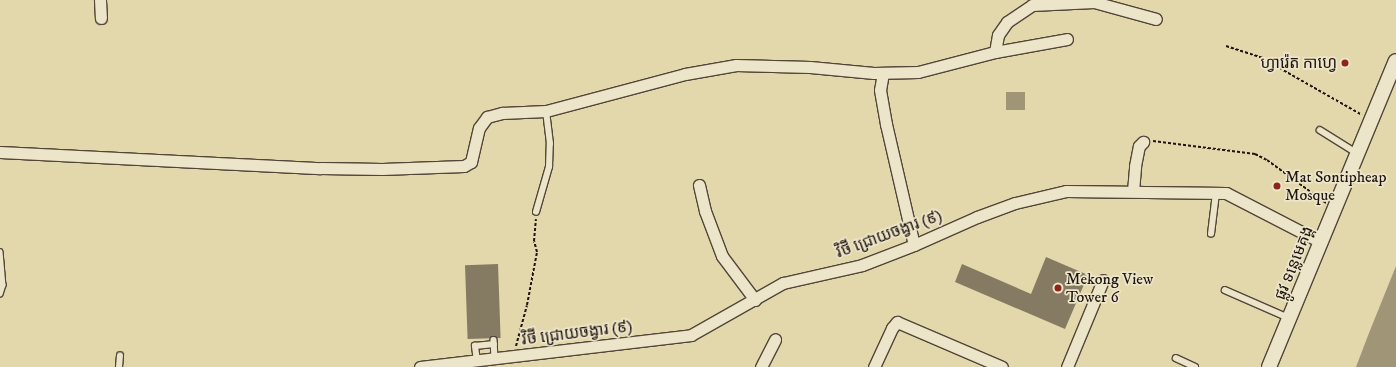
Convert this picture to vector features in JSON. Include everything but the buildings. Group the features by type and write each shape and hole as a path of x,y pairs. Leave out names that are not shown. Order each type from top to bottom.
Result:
{"street":[{"path":"100,0 101,18"},
{"path":"995,52 998,35 1007,22 1032,5 1094,2 1156,19"},
{"path":"0,152 321,168 382,169 464,166 471,162 479,128 487,117 502,113 546,111 685,74 736,65 810,67 883,73 918,72 995,52 1067,39"},
{"name":"ផ្លូវ ទន្លេមេគង្គ","path":"1269,367 1396,61"},
{"path":"883,73 880,90 886,124 914,245"},
{"path":"1132,191 1139,146 1143,142"},
{"path":"699,185 705,211 722,256 755,300"},
{"name":"វិថី ជ្រោយចង្វារ (៩)","path":"420,367 691,335 788,281 862,264 914,245 977,217 1015,203 1066,191 1226,193 1321,242"},
{"path":"1067,367 1103,280"},
{"path":"874,367 892,328 897,322 1002,367"},
{"path":"762,367 775,338"}],"lane":[{"path":"536,212 549,167 550,144 546,111"},
{"path":"1320,130 1358,153"},
{"path":"1211,234 1216,192"},
{"path":"0,252 0,294"},
{"path":"1224,290 1290,318"},
{"path":"477,361 475,346 494,342 495,359"},
{"path":"119,367 120,356"},
{"path":"1176,358 1195,367"}],"path":[{"path":"1226,46 1262,58 1371,121"},
{"path":"1143,142 1147,140 1255,154 1267,160 1310,193 1335,209"},
{"path":"513,357 527,305 537,252 534,241 536,212"}],"shaded area":[{"path":"1006,92 1025,92 1025,110 1006,110"},
{"path":"1396,266 1396,367 1356,367 1369,333"}],"place":[{"name":"ហ្វារ៉េត កាហ្វេ","path":"1345,63"},
{"name":"Mat Sontipheap Mosque","path":"1277,186"},
{"name":"Mekong View Tower 6","path":"1058,288"}]}
